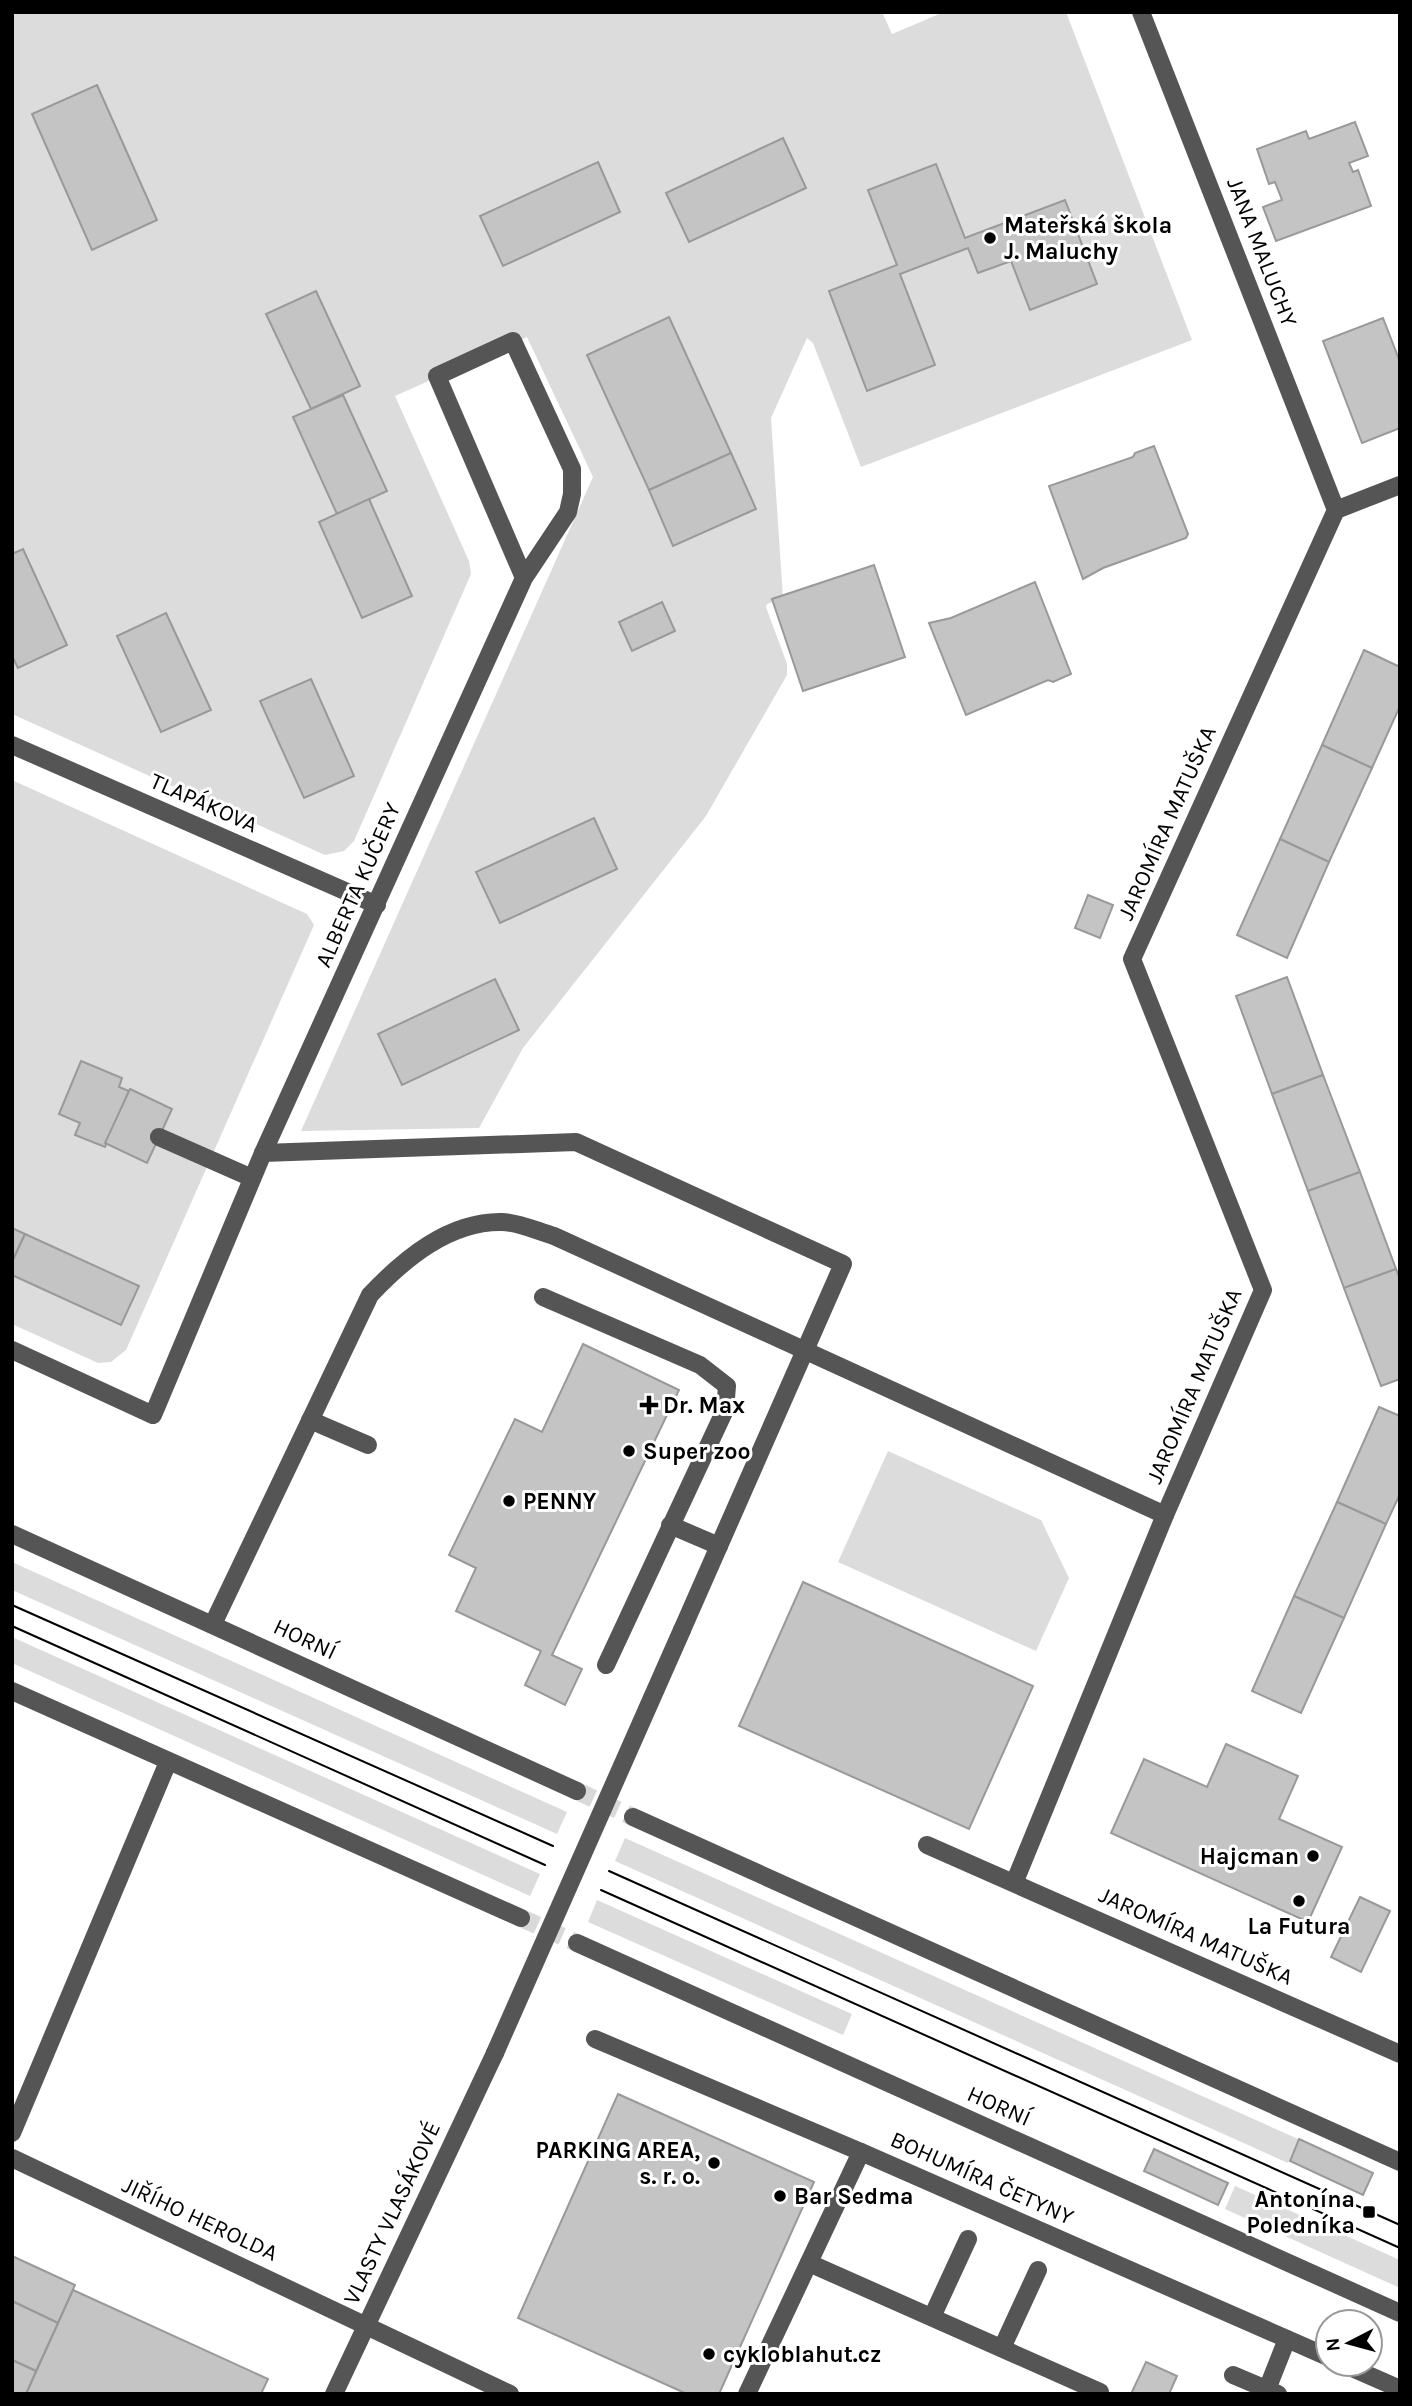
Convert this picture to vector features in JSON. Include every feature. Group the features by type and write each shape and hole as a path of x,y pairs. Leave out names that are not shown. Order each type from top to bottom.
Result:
{"street":[{"name":"JANA MALUCHY","path":"1141,12 1336,510"},
{"name":"ALBERTA KUČERY","path":"12,1350 153,1415 263,1153 524,578 568,512 572,494 572,469 513,341 437,376 524,578"},
{"path":"1336,510 1400,485"},
{"name":"JAROMÍRA MATUŠKA","path":"1336,510 1132,959 1263,1290 1166,1515 1015,1881 1400,2054"},
{"name":"TLAPÁKOVA","path":"12,745 377,905"},
{"path":"159,1137 253,1178"},
{"name":"VLASTY VLASÁKOVÉ","path":"263,1153 576,1142 843,1264 495,2053 334,2394"},
{"path":"213,1624 370,1295 404,1260 456,1230 503,1222 554,1236 1166,1515"},
{"path":"543,1297 700,1365 727,1386 726,1410 606,1665"},
{"path":"310,1420 368,1445"},
{"path":"670,1525 719,1546"},
{"name":"HORNÍ","path":"12,1534 577,1791"},
{"path":"12,1691 521,1918"},
{"path":"12,2133 168,1762"},
{"path":"634,1816 1400,2162"},
{"path":"927,1845 1015,1881"},
{"name":"HORNÍ","path":"578,1943 1400,2313"},
{"path":"595,2039 861,2152"},
{"name":"BOHUMÍRA ČETYNY","path":"747,2394 861,2152 1314,2351"},
{"name":"JIŘÍHO HEROLDA","path":"12,2158 366,2324"},
{"path":"932,2317 968,2239"},
{"path":"809,2263 1100,2392"},
{"path":"1002,2348 1038,2270"},
{"path":"366,2324 510,2394"},
{"path":"1233,2375 1273,2391 1287,2339"},
{"path":"1375,2378 1400,2389"}],"shaded area":[{"path":"12,12 882,12 892,34 944,12 1066,12 1192,340 861,467 813,343 807,338 771,418 783,598 767,604 766,607 787,664 787,675 706,816 523,1048 479,1128 301,1131 593,477 527,337 395,396 469,561 471,574 354,841 344,851 325,855 12,714"},
{"path":"12,780 307,914 314,925 126,1350 111,1362 98,1363 12,1324"},
{"path":"888,1451 1041,1520 1069,1578 1036,1651 838,1562"},
{"path":"12,1562 567,1812 557,1834 12,1590"},
{"path":"12,1637 540,1874 530,1896 12,1663"},
{"path":"625,1838 1298,2139 1288,2163 615,1861"},
{"path":"597,1900 852,2014 843,2035 588,1922"},
{"path":"1235,2186 1400,2260 1400,2288 1225,2209"}],"building":[{"path":"97,85 157,220 92,250 32,114"},
{"path":"1355,122 1368,156 1349,163 1353,172 1358,170 1371,206 1276,241 1263,207 1282,200 1275,182 1269,184 1257,149 1306,131 1309,139"},
{"path":"783,138 806,188 689,242 666,193"},
{"path":"598,162 620,212 503,266 480,216"},
{"path":"936,164 965,238 1065,200 1097,284 1030,310 1011,261 978,273 968,248 900,274 935,365 867,391 829,291 897,265 868,190"},
{"path":"316,291 360,386 311,409 266,314"},
{"path":"669,317 731,453 649,490 587,355"},
{"path":"1383,318 1400,362 1400,428 1362,443 1323,341"},
{"path":"343,395 387,491 337,514 293,417"},
{"path":"1154,446 1188,534 1186,538 1103,568 1083,579 1049,486 1133,457 1135,453"},
{"path":"731,453 756,509 673,546 649,490"},
{"path":"369,499 412,596 362,618 319,522"},
{"path":"23,549 67,645 18,668 12,656 12,554"},
{"path":"874,565 905,657 803,691 772,599"},
{"path":"1035,582 1071,674 1053,682 1048,680 966,715 929,623 951,618"},
{"path":"662,602 675,631 632,651 619,622"},
{"path":"166,613 211,710 161,732 117,636"},
{"path":"1364,650 1400,667 1400,706 1372,768 1322,745"},
{"path":"311,679 354,776 304,798 260,701"},
{"path":"1322,745 1372,768 1329,862 1280,839"},
{"path":"594,818 617,869 500,923 476,872"},
{"path":"1280,839 1329,862 1287,958 1237,935"},
{"path":"1088,895 1113,905 1100,938 1075,928"},
{"path":"1287,977 1323,1075 1272,1094 1236,996"},
{"path":"495,979 519,1030 402,1085 378,1034"},
{"path":"81,1061 122,1078 119,1087 129,1091 105,1147 75,1135 80,1123 59,1114"},
{"path":"1323,1075 1360,1172 1308,1191 1272,1094"},
{"path":"130,1089 172,1109 147,1163 105,1143"},
{"path":"1360,1172 1396,1269 1344,1288 1308,1191"},
{"path":"12,1228 25,1234 12,1262"},
{"path":"25,1234 139,1286 121,1325 12,1275 12,1262"},
{"path":"1396,1269 1400,1279 1400,1379 1381,1386 1344,1288"},
{"path":"583,1344 679,1390 552,1655 582,1669 565,1705 525,1685 541,1651 456,1611 476,1568 449,1555 515,1419 542,1432"},
{"path":"1379,1407 1400,1416 1400,1494 1386,1524 1337,1502"},
{"path":"1337,1502 1386,1524 1344,1618 1294,1596"},
{"path":"803,1582 1033,1686 969,1829 739,1726"},
{"path":"1294,1596 1344,1618 1301,1713 1252,1691"},
{"path":"1226,1744 1298,1776 1279,1819 1342,1847 1308,1922 1111,1833 1144,1759 1207,1787"},
{"path":"1360,1897 1390,1911 1361,1972 1331,1957"},
{"path":"618,2094 814,2182 719,2394 687,2394 518,2318"},
{"path":"1299,2139 1373,2173 1363,2195 1290,2161"},
{"path":"1154,2149 1228,2183 1218,2205 1144,2171"},
{"path":"12,2256 75,2285 58,2323 12,2301"},
{"path":"73,2290 268,2379 261,2394 26,2394"},
{"path":"12,2301 58,2323 36,2371 12,2360"},
{"path":"12,2360 36,2371 26,2394 12,2394"},
{"path":"1146,2362 1177,2376 1169,2394 1131,2394"}],"tunnel":[{"path":"577,1791 633,1817"},
{"path":"521,1918 577,1943"}],"tram line":[{"path":"12,1605 553,1846"},
{"path":"12,1626 545,1865"},
{"path":"609,1871 1400,2225"},
{"path":"601,1890 1400,2248"}],"place":[{"name":"Mateřská škola J. Maluchy","path":"990,238"},
{"name":"Dr. Max","path":"649,1405"},
{"name":"Super zoo","path":"629,1451"},
{"name":"PENNY","path":"509,1501"},
{"name":"Hajcman","path":"1313,1856"},
{"name":"La Futura","path":"1299,1901"},
{"name":"PARKING AREA, s. r. o.","path":"714,2163"},
{"name":"Bar Sedma","path":"780,2196"},
{"name":"Antonína Poledníka","path":"1369,2212"},
{"name":"cykloblahut.cz","path":"709,2354"}]}
